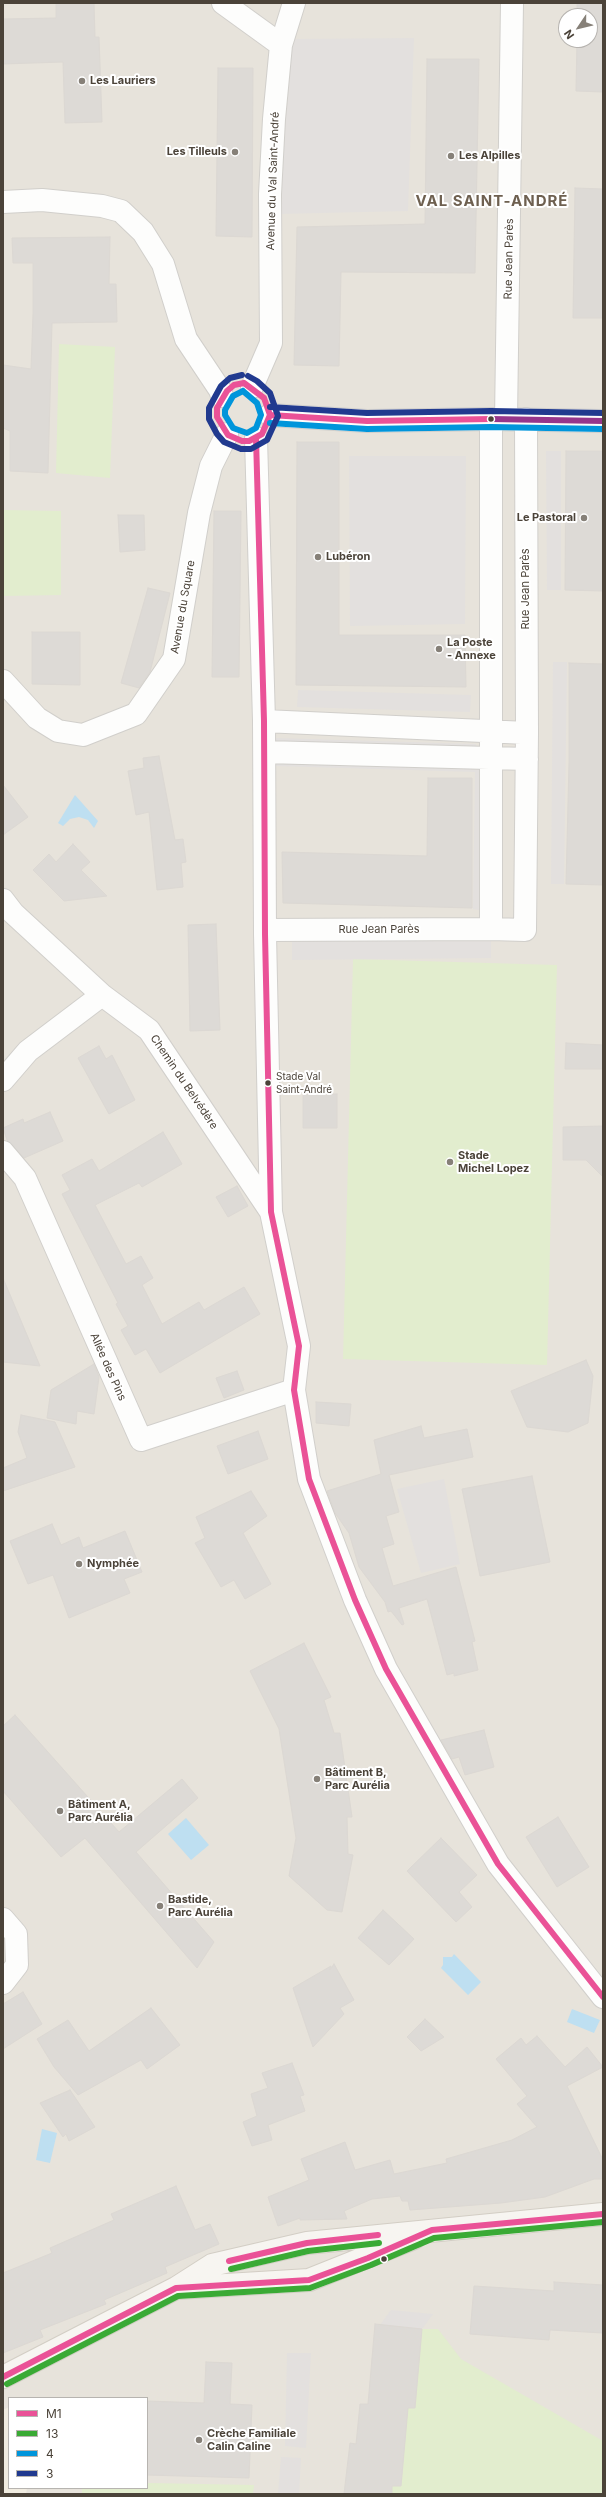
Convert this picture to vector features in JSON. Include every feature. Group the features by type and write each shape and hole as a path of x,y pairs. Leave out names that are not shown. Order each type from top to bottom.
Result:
{"street":[{"path":"223,3 281,45"},
{"name":"Avenue du Val Saint-André","path":"252,387 271,343 270,194 277,74 281,45 294,3"},
{"name":"Rue Jean Parès","path":"491,929 492,731 508,419 512,3"},
{"path":"3,202 42,200 102,206 121,211 143,232 163,264 186,339 220,390 222,396"},
{"path":"240,383 252,387 264,398 270,415 266,428 256,438 242,441 227,434 217,417 217,408 222,396 240,383"},
{"path":"270,415 367,420 508,419 603,421"},
{"name":"Rue Jean Parès","path":"266,930 525,930 527,733 508,419"},
{"name":"Avenue du Square","path":"3,681 37,718 58,731 83,735 136,714 174,659 199,513 211,466 227,434"},
{"path":"256,438 265,752 266,930 271,1212 299,1346 294,1390 309,1479 355,1600 386,1669 498,1864 603,1997"},
{"path":"264,721 527,733"},
{"path":"265,752 527,760"},
{"name":"Chemin du Belvédère","path":"3,900 13,913 102,995 149,1030 271,1212"},
{"path":"3,1080 28,1050 102,995"},
{"name":"Allée des Pins","path":"3,1152 25,1178 141,1440 294,1390"},
{"path":"3,1919 16,1934 17,1965 3,1982"},
{"path":"3,2377 176,2288 212,2265 307,2243 603,2214"},
{"path":"176,2288 310,2280 368,2258 432,2230"}],"shaded area":[{"path":"3,3 603,3 603,2494 3,2494"},
{"path":"414,38 408,211 278,214 289,39"},
{"path":"546,451 561,451 561,590 547,590"},
{"path":"349,456 466,456 465,624 350,626"},
{"path":"553,662 567,662 564,884 551,884"},
{"path":"298,690 471,695 470,712 297,707"},
{"path":"276,738 476,744 475,767 487,767 485,911 473,909 475,772 276,766"},
{"path":"491,939 491,958 292,960 292,940"},
{"path":"444,1479 460,1564 421,1573 397,1489"},
{"path":"391,2310 433,2314 422,2329 380,2325"},
{"path":"287,2353 311,2353 306,2448 285,2446"},
{"path":"8,2408 8,2489 27,2489 26,2494 3,2494 3,2410"},
{"path":"281,2457 301,2458 299,2494 278,2494"}],"green space":[{"path":"59,344 115,347 110,478 56,473"},
{"path":"3,510 61,511 61,595 3,596"},
{"name":"Stade Michel Lopez","path":"353,959 557,965 547,1365 343,1359"},
{"path":"422,2329 438,2329 461,2359 603,2441 603,2494 392,2494 392,2486 401,2486 408,2408 415,2408"},
{"path":"148,2483 254,2485 253,2494 82,2494 82,2489 148,2489"}],"water":[{"path":"75,795 98,821 94,828 88,820 79,817 70,819 63,826 58,823"},
{"path":"186,1818 209,1845 191,1860 168,1834"},
{"path":"454,1954 481,1982 468,1995 441,1968 443,1965 443,1957 452,1957"},
{"path":"572,2009 600,2020 594,2033 567,2022"},
{"path":"42,2129 57,2133 50,2163 36,2160"}],"building":[{"name":"Les Lauriers","path":"56,3 94,3 95,37 99,37 102,122 65,123 63,62 3,64 3,19 56,18"},
{"path":"577,3 603,3 603,92 576,91 577,48 598,48 598,8 577,8"},
{"name":"Les Alpilles","path":"427,59 479,59 475,273 341,272 339,366 294,365 297,227 425,224"},
{"name":"Les Tilleuls","path":"218,68 253,68 252,237 216,236"},
{"path":"575,188 603,189 603,318 573,318"},
{"path":"110,237 109,284 116,284 117,322 52,323 48,473 10,471 10,431 3,428 3,365 31,369 33,314 33,263 13,263 12,238"},
{"name":"Lubéron","path":"297,442 339,442 339,635 465,635 466,687 296,685"},
{"name":"Le Pastoral","path":"566,451 603,451 603,591 565,590"},
{"path":"214,511 241,511 239,677 212,677"},
{"path":"118,515 144,515 145,550 120,552"},
{"path":"148,588 170,593 150,672 139,688 121,683"},
{"path":"32,632 80,632 80,685 32,684"},
{"path":"569,663 603,664 603,885 566,884 569,763"},
{"path":"159,756 175,840 183,839 186,862 181,863 183,887 157,890 149,812 136,815 128,771 144,768 143,758"},
{"path":"428,778 472,778 472,908 283,903 282,852 427,856"},
{"path":"3,785 28,817 3,835"},
{"path":"73,844 90,862 81,870 107,896 64,901 33,870 49,854 56,862"},
{"path":"216,924 220,1030 190,1031 188,925"},
{"path":"566,1043 603,1045 603,1069 565,1069"},
{"path":"99,1046 106,1059 112,1055 135,1100 109,1114 78,1058"},
{"path":"337,1094 337,1128 303,1128 303,1095"},
{"path":"50,1112 63,1141 24,1158 7,1140 3,1128 23,1119 24,1123"},
{"path":"603,1126 603,1177 586,1160 563,1160 563,1127"},
{"path":"163,1132 182,1164 142,1187 139,1183 95,1205 126,1264 141,1256 153,1278 142,1285 162,1324 199,1302 204,1310 244,1287 260,1314 160,1373 146,1349 135,1355 121,1330 128,1326 116,1304 118,1303 62,1194 70,1190 62,1175 92,1159 99,1171"},
{"path":"237,1186 248,1206 228,1217 216,1197"},
{"path":"3,1278 40,1366 3,1362"},
{"path":"586,1360 593,1376 588,1423 568,1432 527,1427 511,1391"},
{"path":"94,1364 99,1377 94,1414 77,1411 76,1424 47,1418 51,1390"},
{"path":"237,1371 244,1390 224,1398 216,1378"},
{"path":"316,1402 351,1404 349,1426 316,1423"},
{"path":"21,1415 55,1422 75,1467 3,1491 3,1468 27,1458 18,1432"},
{"path":"421,1426 424,1438 467,1429 473,1457 389,1475 399,1512 386,1516 394,1544 382,1548 393,1586 456,1567 475,1641 472,1642 478,1670 454,1676 454,1673 447,1675 427,1599 399,1608 404,1624 402,1625 391,1611 388,1612 385,1602 359,1567 349,1533 335,1513 327,1491 381,1474 374,1440"},
{"path":"258,1431 268,1459 228,1474 217,1446"},
{"path":"532,1476 550,1562 480,1576 462,1489"},
{"path":"251,1491 267,1516 243,1533 271,1584 245,1599 234,1580 221,1587 195,1543 205,1538 196,1517"},
{"name":"Nymphée","path":"52,1524 61,1545 79,1537 83,1548 125,1531 142,1572 124,1579 130,1593 69,1618 53,1575 28,1584 10,1541"},
{"name":"Bâtiment B, Parc Aurélia","path":"304,1643 331,1697 324,1700 334,1733 340,1733 352,1817 347,1817 348,1854 353,1855 342,1912 327,1910 289,1876 296,1838 279,1729 250,1671"},
{"path":"15,1715 119,1832 182,1779 198,1798 136,1852 214,1942 197,1968 85,1838 61,1857 3,1791 3,1726"},
{"path":"484,1730 494,1767 465,1775 459,1757 452,1759 441,1740"},
{"path":"558,1817 589,1867 557,1887 526,1837"},
{"path":"441,1838 477,1875 459,1892 472,1907 456,1922 407,1871"},
{"path":"383,1910 414,1939 389,1965 358,1938"},
{"path":"334,1964 354,2000 340,2008 344,2014 313,2047 293,1988 331,1966 330,1970"},
{"path":"23,1992 42,2024 3,2049 3,2004"},
{"path":"151,2008 180,2045 147,2069 141,2060 78,2095 54,2067 37,2039 68,2020 89,2051"},
{"path":"425,2019 444,2037 421,2051 407,2037"},
{"path":"537,2036 565,2067 587,2047 603,2067 567,2086 603,2160 603,2179 594,2179 545,2197 501,2203 410,2210 408,2201 402,2201 400,2196 372,2199 344,2211 347,2219 300,2220 300,2218 278,2226 268,2197 309,2180 301,2159 345,2142 355,2170 390,2160 394,2174 447,2163 446,2159 512,2140 537,2127 517,2104 527,2096 496,2059 521,2038 526,2045"},
{"path":"292,2063 304,2095 300,2096 305,2111 268,2125 272,2140 252,2146 243,2122 257,2116 251,2094 268,2088 262,2073"},
{"path":"70,2090 95,2127 69,2141 66,2134 63,2137 40,2103"},
{"path":"176,2186 195,2230 210,2224 219,2244 165,2267 167,2273 104,2300 106,2304 40,2330 43,2337 3,2353 3,2273 52,2253 50,2248 114,2220 111,2214"},
{"path":"554,2282 603,2285 603,2333 550,2330 549,2340 470,2334 474,2286 554,2291"},
{"path":"375,2324 422,2329 415,2408 408,2408 401,2486 392,2486 392,2494 344,2494 350,2443 356,2444 360,2404 368,2404"},
{"name":"Crèche Familiale Calin Caline","path":"206,2362 232,2363 230,2404 252,2405 249,2478 148,2475 148,2401 204,2403"}],"transit line":[{"name":"3","path":"242,375 230,378 221,386 209,408 209,419 217,434 224,442 241,449 251,449 267,440 278,416 270,393 257,381 248,376"},
{"name":"M1","path":"244,383 264,398 270,415 262,434 249,441 242,441 228,435 217,417 217,408 227,391 234,385 244,383"},
{"name":"4","path":"243,391 257,403 261,415 256,428 247,433 233,428 225,415 225,410 233,396 243,391"},
{"name":"3","path":"270,407 367,413 491,411 603,413"},
{"name":"M1","path":"270,415 367,421 491,419"},
{"path":"491,419 603,421"},
{"name":"4","path":"270,423 367,429 491,427 603,429"},
{"name":"M1","path":"256,438 264,721 265,934 271,1212 299,1346 294,1390 309,1479 355,1600 386,1669 498,1864 603,1997"},
{"name":"M1","path":"3,2377 176,2288 309,2280 368,2258 432,2230 603,2214"},
{"name":"13","path":"7,2384 178,2296 310,2288 371,2265 434,2238 603,2222"},
{"name":"M1","path":"229,2261 307,2243 378,2235"},
{"name":"13","path":"231,2269 308,2251 379,2243"}],"place":[{"name":"Les Lauriers","path":"82,81"},
{"name":"Les Tilleuls","path":"235,152"},
{"name":"Les Alpilles","path":"451,156"},
{"name":"Le Pastoral","path":"584,518"},
{"name":"Lubéron","path":"318,557"},
{"name":"La Poste - Annexe","path":"439,649"},
{"name":"Stade Val Saint-André","path":"268,1083"},
{"name":"Stade Michel Lopez","path":"450,1162"},
{"name":"Nymphée","path":"79,1564"},
{"name":"Bâtiment B, Parc Aurélia","path":"317,1779"},
{"name":"Bâtiment A, Parc Aurélia","path":"60,1811"},
{"name":"Bastide, Parc Aurélia","path":"160,1906"},
{"name":"Crèche Familiale Calin Caline","path":"199,2440"}],"district":[{"name":"VAL SAINT-ANDRÉ","path":"492,201"}]}
